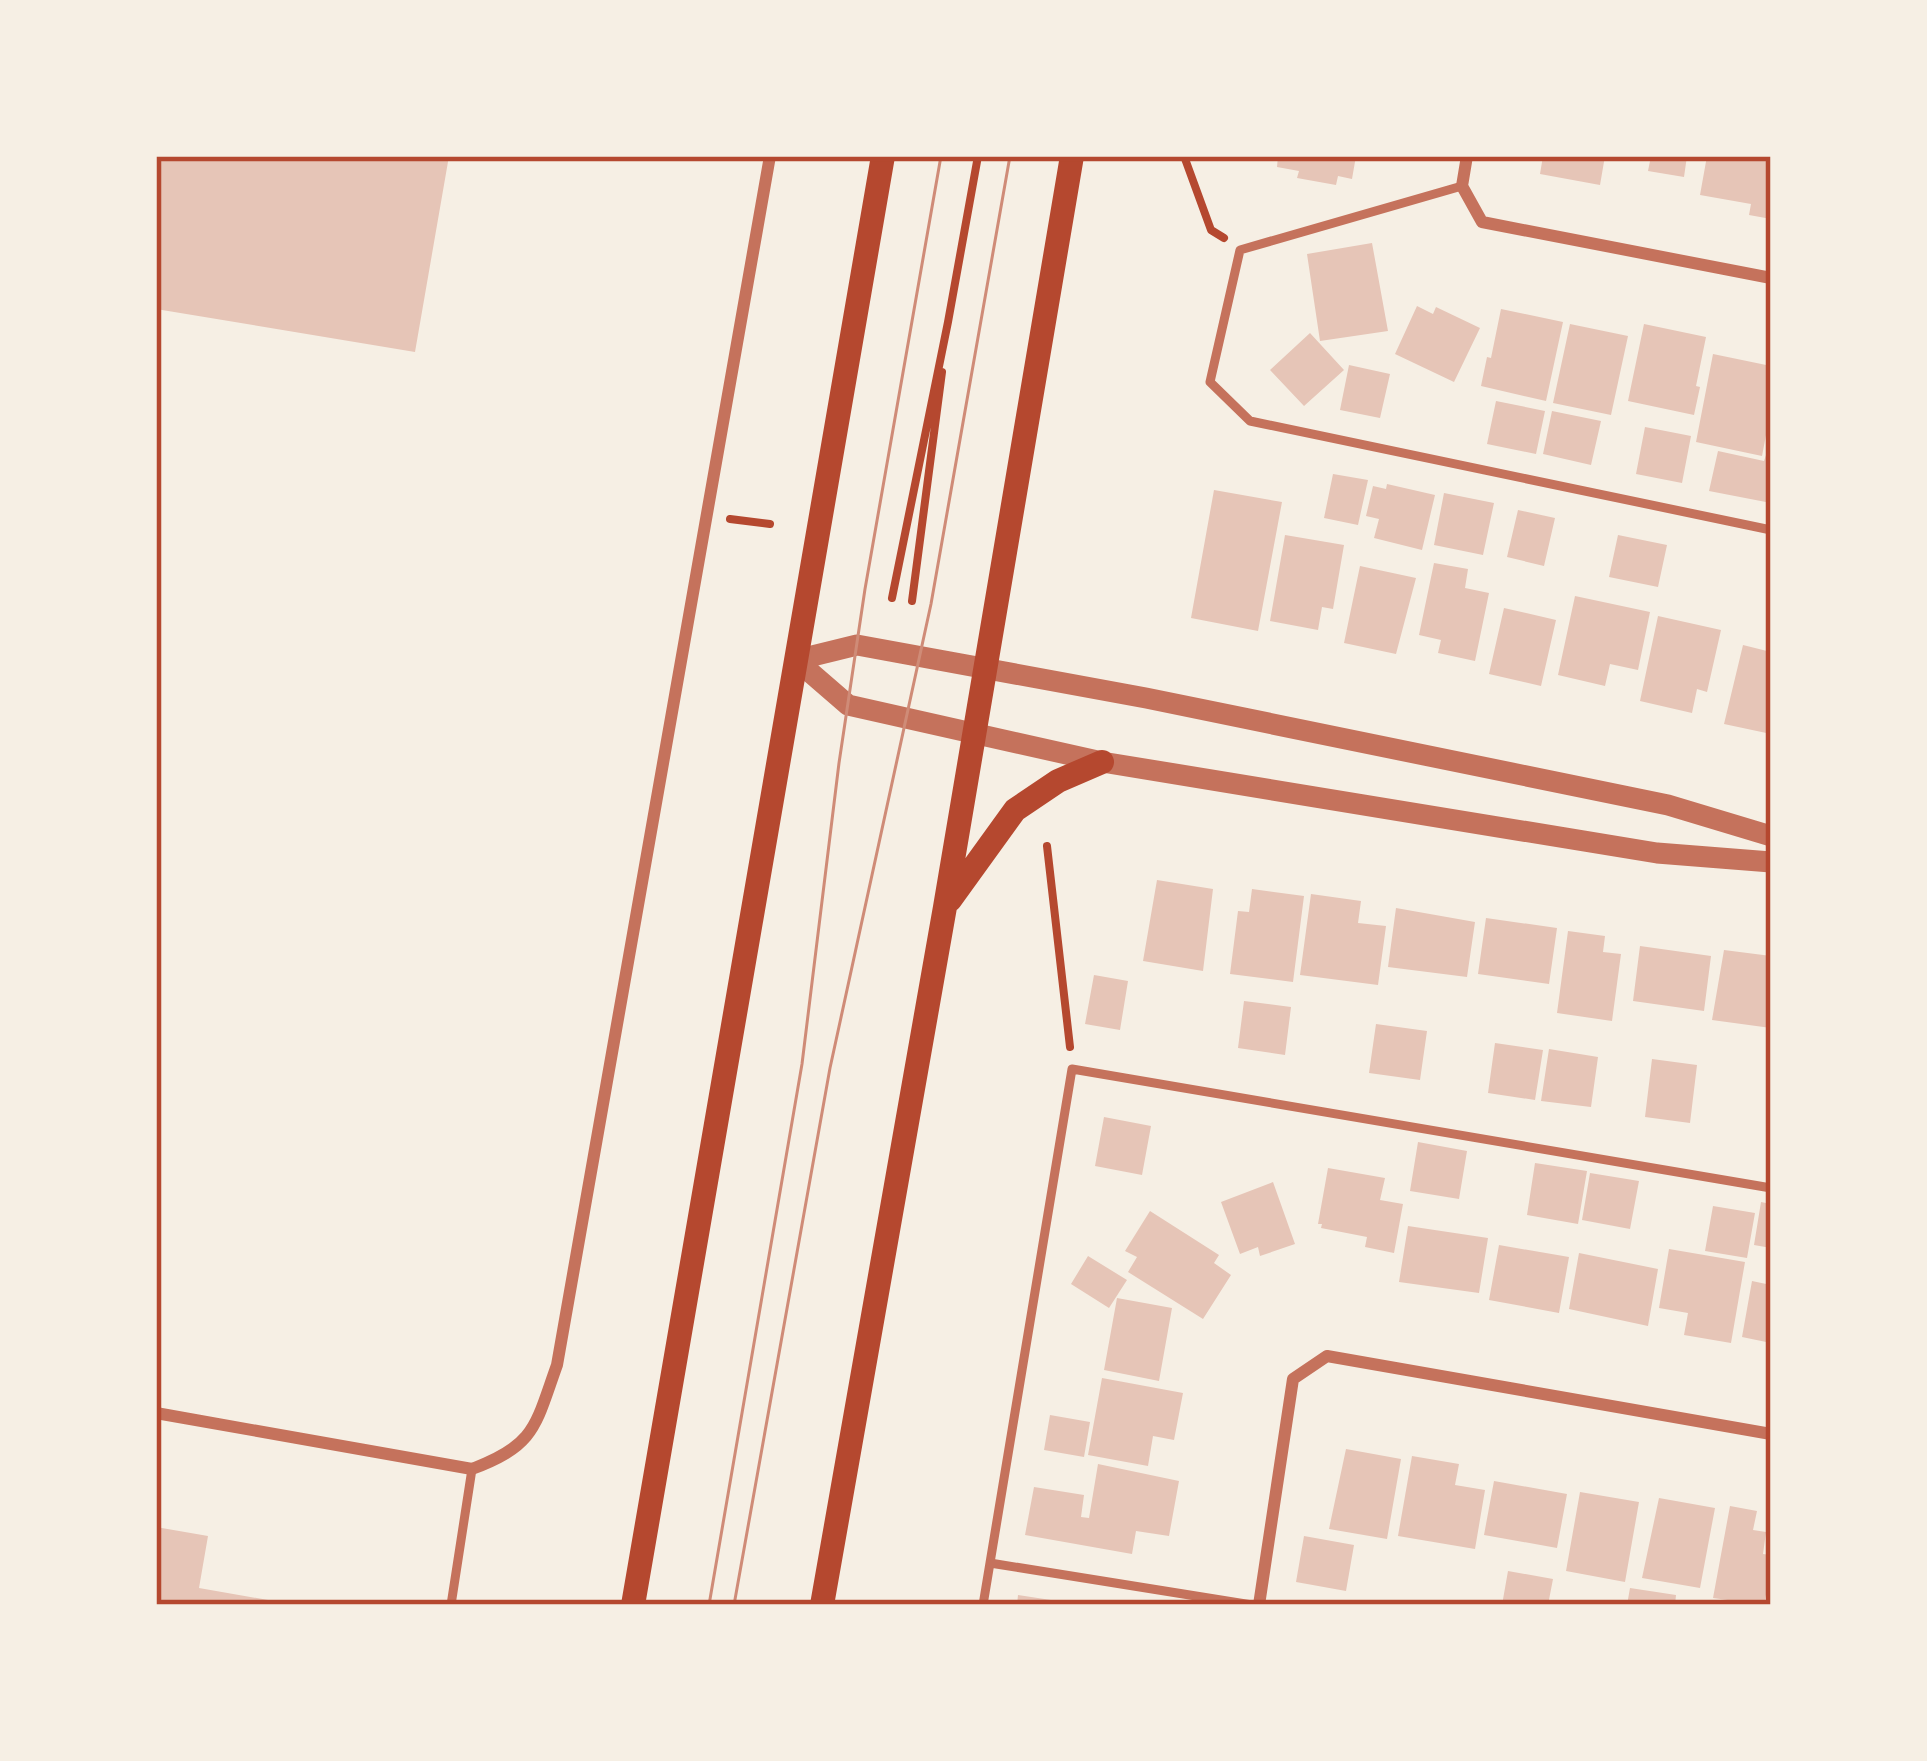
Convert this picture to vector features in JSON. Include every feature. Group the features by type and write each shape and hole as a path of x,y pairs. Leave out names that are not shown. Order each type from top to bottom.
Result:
{"main road":[{"path":"633,1605 883,156"},
{"path":"822,1605 1072,156"},
{"path":"945,907 1016,811 1058,781 1102,762"}],"street":[{"path":"156,1414 472,1469 503,1457 526,1440 541,1411 557,1366 770,156"},
{"path":"1467,156 1462,186 1482,222 1771,278"},
{"path":"796,660 856,645 985,668 1668,805 1771,836"},
{"path":"796,660 848,705 1102,762 1657,853 1771,862"},
{"path":"1256,1605 1294,1378 1327,1356 1771,1434"}],"lane":[{"path":"1462,186 1240,250 1210,382 1250,422 1771,530"},
{"path":"983,1605 1072,1069 1771,1188"},
{"path":"451,1605 472,1469"},
{"path":"989,1563 1256,1605"}],"path":[{"path":"892,598 978,156"},
{"path":"1184,156 1211,230 1240,250"},
{"path":"912,601 948,322"},
{"path":"744,521 770,524"},
{"path":"1047,846 1072,1069"}],"building":[{"path":"156,156 449,156 415,352 156,309"},
{"path":"1278,156 1356,156 1352,179 1338,176 1336,185 1297,178 1299,171 1277,167"},
{"path":"1543,156 1605,156 1600,185 1540,174"},
{"path":"1651,156 1687,156 1684,177 1648,171"},
{"path":"1707,156 1771,156 1771,219 1749,215 1751,204 1700,195"},
{"path":"1372,243 1388,331 1320,341 1307,254"},
{"path":"1417,306 1433,314 1436,307 1480,328 1454,382 1395,354"},
{"path":"1501,309 1563,322 1546,401 1481,386"},
{"path":"1570,324 1628,336 1611,415 1553,403"},
{"path":"1644,324 1706,337 1694,415 1628,401"},
{"path":"1310,333 1344,370 1304,406 1270,370"},
{"path":"1713,354 1771,366 1771,409 1762,456 1696,442"},
{"path":"1349,365 1390,374 1380,418 1340,410"},
{"path":"1496,401 1545,411 1536,454 1487,444"},
{"path":"1552,411 1601,421 1591,465 1543,454"},
{"path":"1645,427 1691,436 1682,483 1636,474"},
{"path":"1769,446 1771,503 1709,491 1718,451 1764,461"},
{"path":"1333,474 1368,480 1358,525 1324,518"},
{"path":"1387,484 1435,495 1422,550 1374,538 1379,519 1366,516 1373,486 1386,489"},
{"path":"1214,490 1282,502 1258,631 1191,618"},
{"path":"1444,493 1494,503 1483,555 1434,545"},
{"path":"1518,510 1555,518 1544,566 1507,557"},
{"path":"1285,535 1344,545 1333,609 1322,607 1318,630 1270,621"},
{"path":"1618,535 1667,545 1658,587 1609,577"},
{"path":"1434,563 1468,569 1465,588 1489,593 1475,661 1438,653 1441,640 1419,635"},
{"path":"1360,566 1416,578 1396,654 1344,643"},
{"path":"1575,596 1650,612 1638,670 1610,664 1605,686 1558,675"},
{"path":"1504,608 1556,620 1541,686 1489,674"},
{"path":"1658,616 1721,630 1707,692 1697,689 1692,713 1640,701"},
{"path":"1743,645 1771,652 1771,734 1724,724"},
{"path":"1157,880 1213,889 1203,971 1143,961"},
{"path":"1252,889 1304,896 1293,982 1230,974 1238,911 1249,912"},
{"path":"1311,894 1361,901 1358,923 1386,926 1378,985 1300,975"},
{"path":"1396,908 1475,922 1467,977 1388,967"},
{"path":"1486,918 1557,928 1549,984 1478,974"},
{"path":"1568,931 1605,936 1603,952 1621,954 1612,1021 1557,1013"},
{"path":"1640,946 1711,956 1704,1011 1633,1001"},
{"path":"1724,950 1771,956 1771,1028 1712,1020"},
{"path":"1094,975 1128,981 1120,1030 1085,1024"},
{"path":"1244,1001 1291,1007 1285,1055 1238,1048"},
{"path":"1376,1024 1427,1031 1420,1080 1369,1073"},
{"path":"1495,1043 1543,1050 1535,1100 1488,1093"},
{"path":"1549,1049 1598,1057 1591,1107 1541,1101"},
{"path":"1652,1059 1697,1065 1690,1123 1645,1117"},
{"path":"1104,1117 1151,1126 1142,1175 1095,1166"},
{"path":"1418,1142 1467,1151 1459,1199 1410,1191"},
{"path":"1535,1163 1587,1171 1578,1224 1527,1215"},
{"path":"1328,1168 1385,1178 1380,1200 1403,1204 1394,1253 1365,1247 1367,1237 1321,1228"},
{"path":"1590,1173 1639,1181 1630,1229 1582,1220"},
{"path":"1273,1182 1295,1244 1260,1256 1258,1247 1240,1254 1221,1202"},
{"path":"1761,1202 1771,1204 1771,1248 1754,1245"},
{"path":"1713,1206 1755,1213 1747,1258 1705,1251"},
{"path":"1150,1211 1219,1255 1214,1263 1231,1275 1203,1319 1128,1272 1137,1257 1125,1251"},
{"path":"1408,1226 1488,1238 1479,1293 1399,1282"},
{"path":"1499,1245 1569,1257 1559,1313 1489,1300"},
{"path":"1669,1249 1745,1262 1731,1343 1684,1335 1688,1313 1659,1308"},
{"path":"1579,1253 1658,1269 1648,1326 1569,1309"},
{"path":"1088,1256 1127,1280 1109,1308 1071,1284"},
{"path":"1752,1281 1771,1285 1771,1343 1742,1337"},
{"path":"1117,1298 1172,1308 1159,1381 1104,1370"},
{"path":"1102,1378 1183,1393 1174,1440 1153,1436 1148,1466 1088,1455"},
{"path":"1050,1415 1090,1422 1084,1457 1044,1450"},
{"path":"1346,1449 1401,1459 1387,1539 1329,1529"},
{"path":"1412,1456 1459,1464 1455,1485 1485,1490 1475,1549 1398,1536"},
{"path":"1098,1464 1179,1481 1169,1536 1136,1531 1132,1554 1025,1535 1034,1487 1084,1495 1081,1517 1089,1518"},
{"path":"1494,1481 1567,1494 1557,1548 1484,1535"},
{"path":"1580,1492 1639,1502 1625,1582 1566,1571"},
{"path":"1659,1498 1715,1508 1700,1588 1642,1578"},
{"path":"1730,1506 1757,1511 1753,1530 1766,1532 1763,1554 1771,1555 1771,1568 1764,1605 1713,1598"},
{"path":"156,1527 208,1536 199,1588 285,1605 156,1605"},
{"path":"1304,1536 1354,1545 1346,1591 1296,1582"},
{"path":"1508,1571 1553,1579 1548,1605 1502,1605"},
{"path":"1630,1588 1676,1595 1675,1605 1627,1605"},
{"path":"1018,1595 1064,1602 1064,1605 1017,1605"}],"tram line":[{"path":"709,1605 802,1064 865,589 941,156"},
{"path":"734,1605 830,1068 931,604 1010,156"}]}
